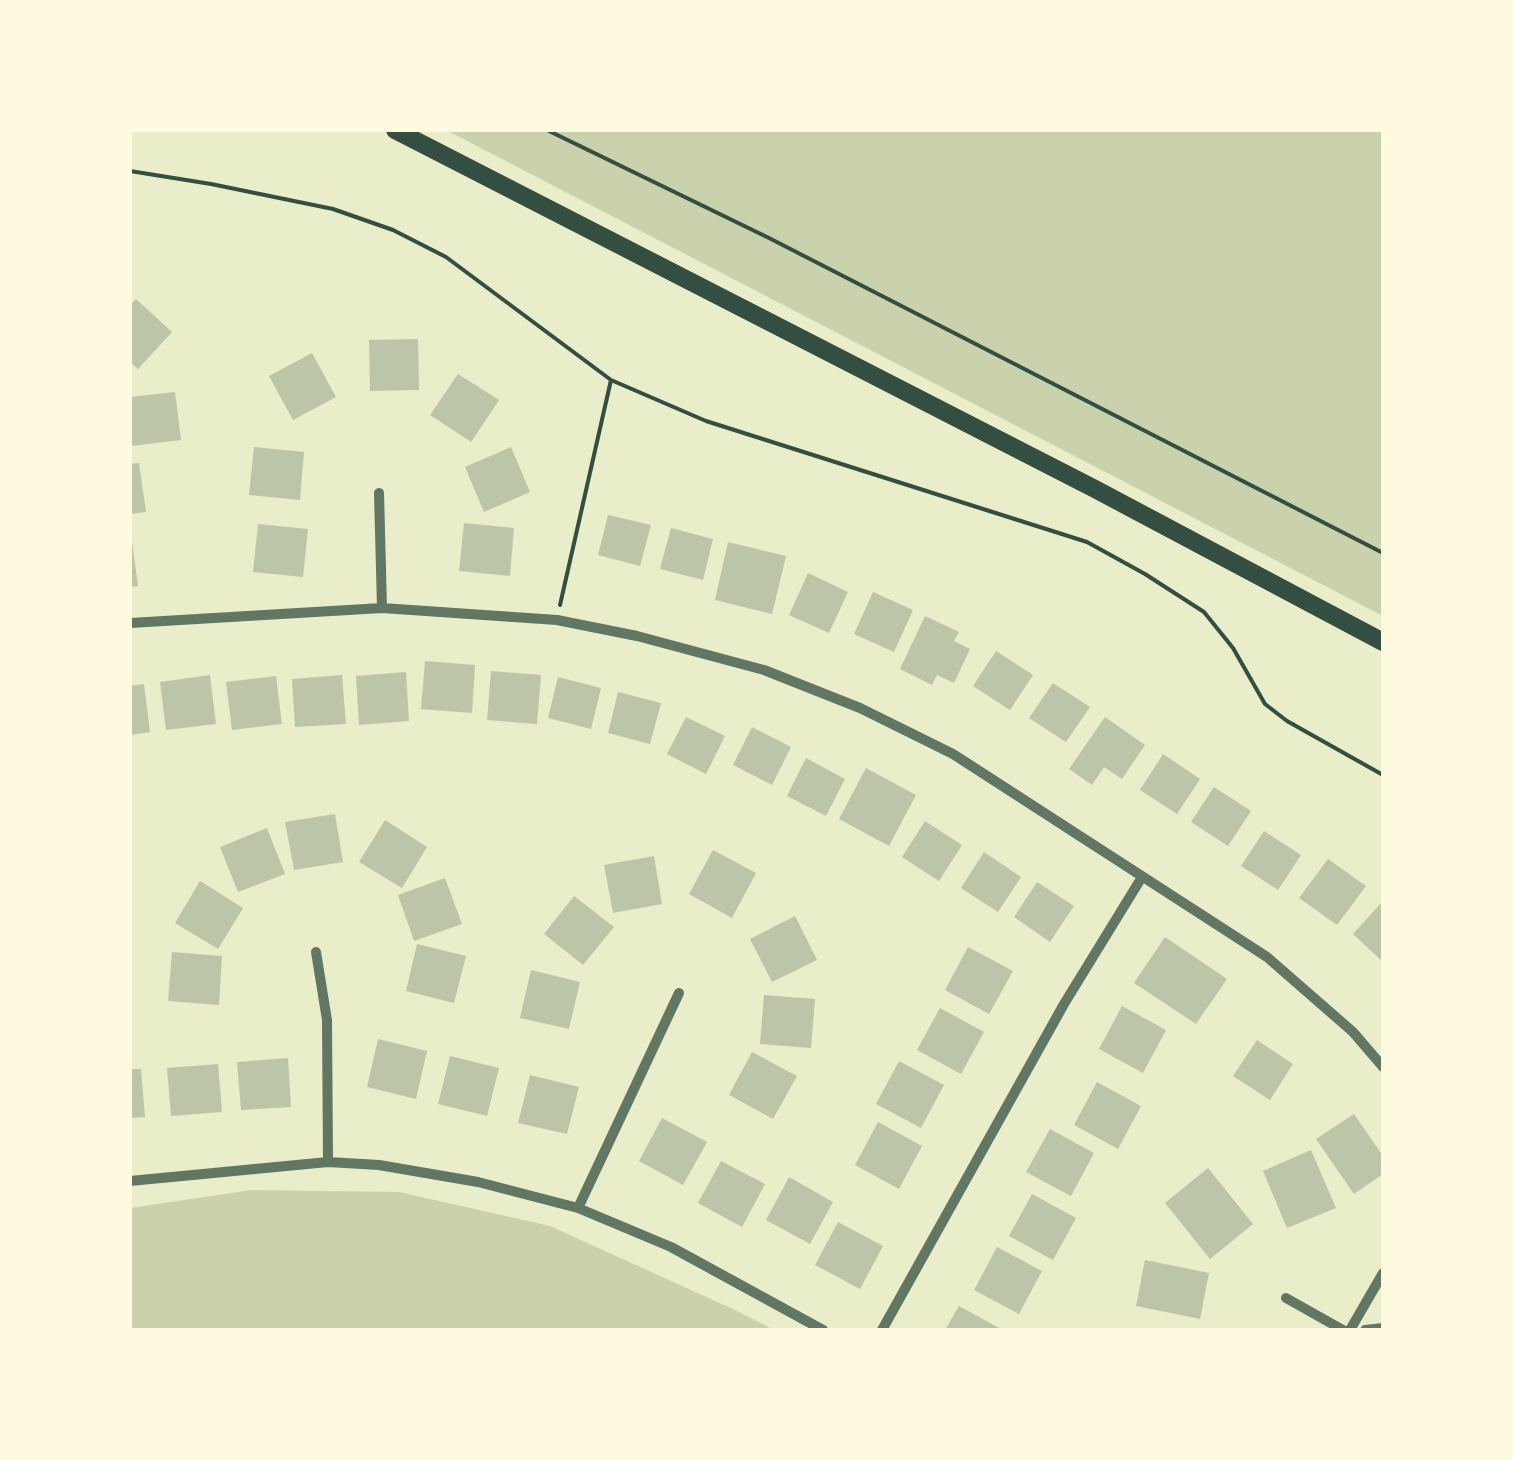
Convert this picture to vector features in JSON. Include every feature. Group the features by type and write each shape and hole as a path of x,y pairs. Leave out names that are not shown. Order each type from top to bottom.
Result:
{"main road":[{"path":"396,130 1095,489 1383,642"}],"street":[{"path":"380,493 382,608"},
{"path":"130,624 382,608 557,620 637,636 764,670 860,708 953,754 1267,957 1352,1032 1383,1067"},
{"path":"882,1330 1064,1004 1142,877"},
{"path":"316,952 327,1020 328,1162"},
{"path":"578,1208 679,993"},
{"path":"130,1180 328,1162 379,1165 478,1182 578,1208 670,1247 823,1330"},
{"path":"1286,1298 1347,1330 1383,1273"},
{"path":"1366,1330 1383,1328"}],"path":[{"path":"547,130 769,238 1383,552"},
{"path":"130,172 334,209 393,230 446,257 611,380 706,421 1087,542 1204,612 1233,648 1265,704 1286,721 1383,775"},
{"path":"557,620 611,380"}],"green space":[{"path":"446,130 1383,130 1383,616"},
{"path":"252,1190 399,1192 550,1226 774,1330 130,1330 130,1208"}],"building":[{"path":"136,299 172,332 138,369 130,362 130,305"},
{"path":"418,339 419,390 370,391 369,340"},
{"path":"312,353 336,397 293,420 269,376"},
{"path":"458,374 499,400 471,442 430,415"},
{"path":"175,392 181,440 131,446 130,397"},
{"path":"254,447 304,452 300,500 249,495"},
{"path":"511,447 530,492 484,512 465,467"},
{"path":"139,463 146,512 130,514 130,464"},
{"path":"608,515 651,525 640,566 598,555"},
{"path":"464,523 514,528 510,576 459,571"},
{"path":"258,524 308,529 303,577 253,572"},
{"path":"671,528 713,539 703,580 660,569"},
{"path":"728,542 786,556 772,614 715,600"},
{"path":"130,543 138,586 130,587"},
{"path":"808,573 848,592 829,633 789,615"},
{"path":"873,592 913,610 894,652 854,634"},
{"path":"925,616 959,632 954,641 970,649 954,683 937,675 932,685 900,669"},
{"path":"996,651 1033,675 1010,710 973,686"},
{"path":"425,661 475,665 472,713 421,709"},
{"path":"491,671 541,675 537,724 487,720"},
{"path":"406,672 409,721 359,725 356,676"},
{"path":"210,675 216,724 166,730 160,682"},
{"path":"342,675 346,724 295,727 292,679"},
{"path":"276,676 282,724 232,730 226,682"},
{"path":"558,677 601,688 591,729 548,718"},
{"path":"1053,683 1090,707 1066,742 1029,718"},
{"path":"144,684 150,732 130,735 130,686"},
{"path":"618,692 661,703 650,744 608,733"},
{"path":"686,717 725,736 706,774 667,754"},
{"path":"1105,717 1145,745 1122,779 1104,767 1092,785 1069,769"},
{"path":"752,727 791,747 772,785 733,765"},
{"path":"1163,754 1200,779 1177,814 1140,790"},
{"path":"806,758 845,779 826,816 787,796"},
{"path":"866,768 916,795 889,846 839,819"},
{"path":"1214,787 1251,811 1228,846 1191,822"},
{"path":"335,814 343,862 294,870 285,822"},
{"path":"385,820 427,847 402,888 359,862"},
{"path":"925,821 962,845 939,881 902,857"},
{"path":"267,828 285,874 238,892 220,847"},
{"path":"1264,831 1301,855 1278,890 1241,866"},
{"path":"713,850 756,873 732,918 689,894"},
{"path":"984,852 1021,877 998,912 961,888"},
{"path":"654,856 662,904 613,913 604,865"},
{"path":"1328,859 1366,886 1337,925 1299,898"},
{"path":"445,878 462,924 414,941 398,895"},
{"path":"200,881 243,908 218,949 175,923"},
{"path":"1037,882 1074,906 1050,942 1014,917"},
{"path":"574,896 614,927 583,965 544,934"},
{"path":"1383,901 1383,962 1353,934"},
{"path":"795,916 817,960 772,982 750,939"},
{"path":"1165,937 1227,979 1196,1024 1134,983"},
{"path":"417,944 466,956 454,1003 406,991"},
{"path":"968,947 1013,971 989,1014 945,990"},
{"path":"172,952 222,956 219,1005 168,1001"},
{"path":"531,970 580,982 569,1029 520,1018"},
{"path":"764,995 815,999 811,1048 760,1044"},
{"path":"1122,1006 1166,1030 1143,1073 1099,1049"},
{"path":"940,1008 984,1032 961,1074 917,1050"},
{"path":"378,1039 427,1051 416,1099 367,1087"},
{"path":"1257,1040 1293,1064 1270,1100 1233,1076"},
{"path":"752,1052 797,1076 773,1119 729,1095"},
{"path":"450,1056 499,1068 487,1116 438,1104"},
{"path":"288,1058 291,1107 241,1110 237,1062"},
{"path":"899,1061 944,1085 921,1128 876,1104"},
{"path":"218,1064 222,1112 171,1116 167,1068"},
{"path":"130,1069 141,1069 145,1117 130,1118"},
{"path":"530,1075 579,1087 567,1134 518,1123"},
{"path":"1097,1082 1141,1106 1118,1149 1074,1125"},
{"path":"1354,1114 1383,1156 1383,1174 1354,1194 1316,1139"},
{"path":"662,1118 707,1142 683,1185 639,1161"},
{"path":"878,1122 922,1146 899,1189 855,1165"},
{"path":"1050,1129 1094,1153 1071,1196 1026,1172"},
{"path":"1311,1150 1336,1208 1287,1228 1263,1171"},
{"path":"721,1161 765,1184 742,1227 698,1203"},
{"path":"1208,1168 1253,1224 1210,1259 1165,1203"},
{"path":"789,1177 833,1202 810,1244 766,1220"},
{"path":"1032,1194 1076,1218 1053,1260 1009,1236"},
{"path":"838,1222 883,1246 860,1289 815,1265"},
{"path":"997,1247 1042,1271 1019,1314 974,1290"},
{"path":"1145,1260 1209,1273 1200,1319 1136,1306"},
{"path":"959,1306 1003,1330 945,1330"}]}
